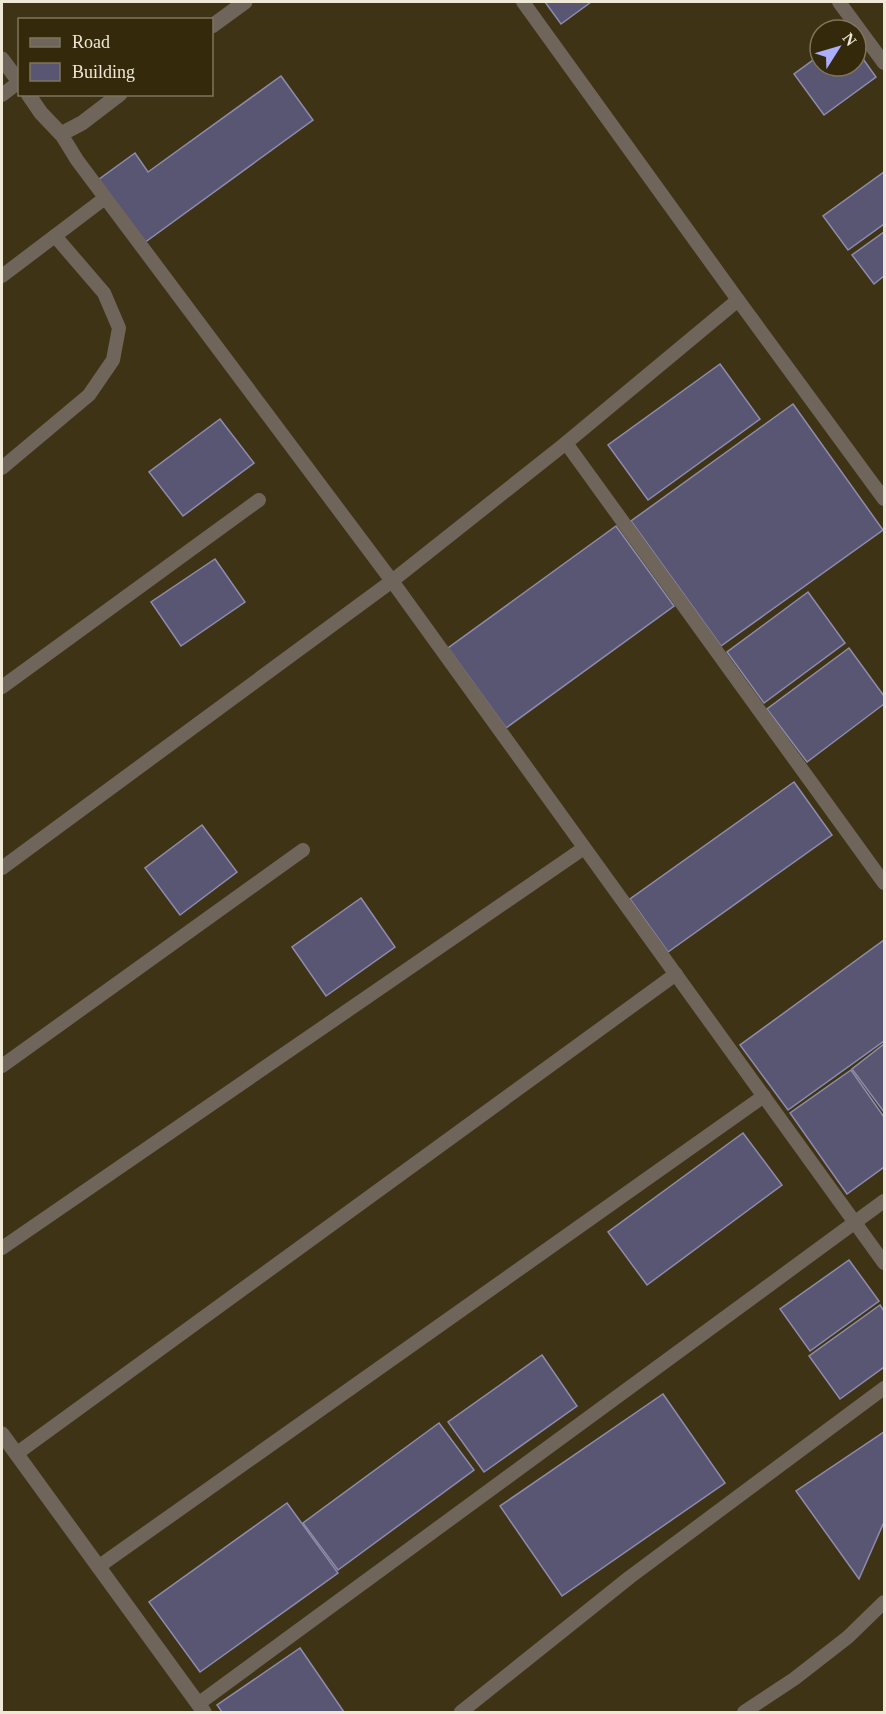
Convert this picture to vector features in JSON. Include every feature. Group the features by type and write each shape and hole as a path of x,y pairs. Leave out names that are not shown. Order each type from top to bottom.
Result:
{"street":[{"path":"213,25 245,2"},
{"path":"2,59 18,82"},
{"path":"29,96 41,113 62,134 82,123 117,96"},
{"path":"2,1434 201,1708"}],"lane":[{"path":"523,2 885,499"},
{"path":"839,2 885,63"},
{"path":"2,95 18,84"},
{"path":"62,134 77,160 105,198 392,581 885,1263"},
{"path":"2,276 105,198"},
{"path":"2,468 89,394 113,360 119,328 104,293 55,236"},
{"path":"2,868 392,581 566,443 738,300"},
{"path":"566,443 885,883"},
{"path":"2,687 259,500"},
{"path":"2,1248 584,848"},
{"path":"2,1066 303,850"},
{"path":"16,1454 676,975"},
{"path":"98,1567 764,1096"},
{"path":"201,1708 543,1452 885,1201"},
{"path":"461,1713 630,1577 885,1388"},
{"path":"744,1713 794,1679 848,1637 885,1602"}],"building":[{"path":"545,2 591,2 561,24"},
{"path":"808,64 808,78 868,78 868,66 876,77 824,115 794,74"},
{"path":"281,76 313,120 144,243 98,180 135,153 148,172"},
{"path":"884,172 884,224 848,250 823,216"},
{"path":"884,232 884,276 874,284 852,255"},
{"path":"720,364 760,419 648,500 608,445"},
{"path":"793,404 883,530 721,646 631,521"},
{"path":"220,419 254,463 183,516 149,472"},
{"path":"616,526 674,606 506,728 448,648"},
{"path":"215,559 245,602 181,646 151,602"},
{"path":"808,592 845,643 764,703 727,652"},
{"path":"849,648 884,696 884,704 807,762 767,709"},
{"path":"794,782 832,835 668,952 630,899"},
{"path":"202,825 237,872 180,915 145,868"},
{"path":"361,898 395,947 326,996 292,947"},
{"path":"884,940 884,1041 788,1110 740,1045"},
{"path":"884,1044 884,1112 852,1069"},
{"path":"851,1070 884,1117 884,1167 847,1194 790,1113"},
{"path":"743,1133 782,1185 647,1285 608,1232"},
{"path":"849,1260 879,1301 810,1351 780,1309"},
{"path":"880,1305 884,1311 884,1367 840,1399 809,1356"},
{"path":"542,1355 577,1406 484,1472 448,1422"},
{"path":"663,1394 725,1483 562,1596 500,1506"},
{"path":"439,1423 474,1470 338,1570 303,1523"},
{"path":"884,1432 884,1522 859,1579 796,1491"},
{"path":"287,1503 338,1573 200,1672 149,1602"},
{"path":"300,1648 344,1712 222,1712 217,1705"}]}
